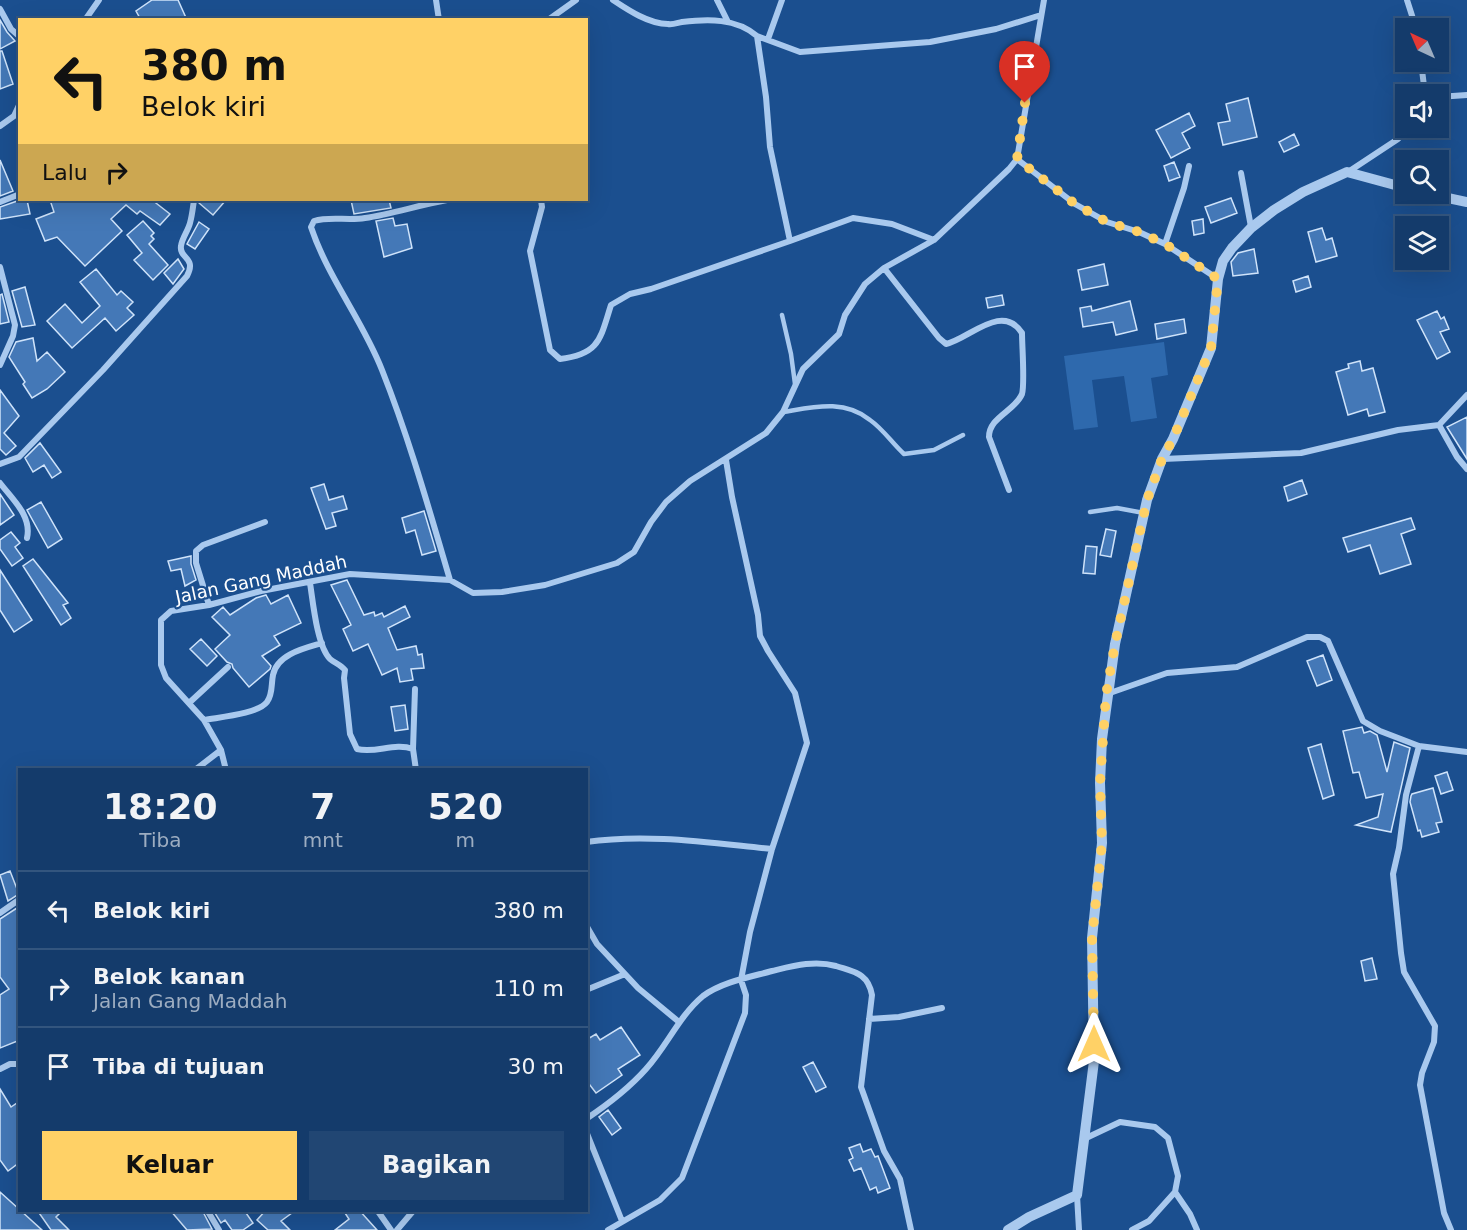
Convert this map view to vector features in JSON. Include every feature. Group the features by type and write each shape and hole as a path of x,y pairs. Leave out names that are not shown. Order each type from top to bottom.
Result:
{"street":[{"path":"86,18 99,0"},
{"path":"436,0 439,18"},
{"path":"551,18 576,0"},
{"path":"613,0 636,14 667,25 709,20 728,22 789,50 800,52 930,42 996,29 1041,15"},
{"path":"717,0 728,22"},
{"path":"768,39 782,0"},
{"path":"1044,0 1017,159 1075,204 1107,222 1139,232 1165,244 1218,279"},
{"path":"1407,0 1413,18"},
{"path":"0,9 11,29 18,35"},
{"path":"757,36 766,97 770,147 790,241"},
{"path":"1449,97 1467,96"},
{"path":"0,126 14,116 18,108"},
{"path":"1079,1230 1077,1195 1094,1061 1092,938 1102,843 1100,783 1106,695 1144,513 1162,459 1173,439 1211,348 1222,261 1251,228 1274,210 1304,192 1347,172 1399,138"},
{"name":"Jalan Gang Maddah","path":"226,768 221,750 204,720 166,678 161,665 161,620 171,611 209,605 261,591 310,584 350,574 450,580 473,592 502,592 545,585 617,563 634,552 651,522 666,502 690,481 766,433 783,412 803,369 839,334 844,315 865,284 884,268 934,240 999,180 1017,159"},
{"path":"1165,244 1189,166"},
{"path":"1347,172 1395,185"},
{"path":"1240,173 1251,228"},
{"path":"0,202 18,195"},
{"path":"1449,198 1467,202"},
{"path":"0,464 19,457 103,370 187,276 190,262 181,251 180,246 190,224 194,201"},
{"path":"443,201 368,218 322,219 314,221 311,227 326,262 382,369 425,496 450,580"},
{"path":"541,201 542,207 530,251 550,350 560,359 575,357 591,349 600,338 610,304 630,294 651,289 853,218 892,224 934,240"},
{"path":"0,267 15,325 13,336 0,365"},
{"path":"884,268 946,344 955,342 991,321 1012,323 1022,333 1023,391 1017,402 989,430 989,437 1009,490"},
{"path":"1162,459 1301,453 1398,430 1439,425 1467,395"},
{"path":"1439,425 1457,457 1467,469"},
{"path":"608,1230 660,1200 682,1178 745,1013 746,995 741,980 750,932 772,849 807,743 795,693 760,636 758,615 726,460"},
{"path":"0,483 28,520 27,538"},
{"path":"209,605 196,563 196,551 203,545 265,522"},
{"path":"310,584 322,643 329,658 345,670 350,734 357,749 369,752 405,746 413,749"},
{"path":"1106,695 1167,673 1237,667 1307,637 1320,637 1328,641 1363,721 1380,731 1419,746 1467,752"},
{"path":"204,720 256,710 267,703 276,665 286,656 322,643"},
{"path":"189,703 228,667"},
{"path":"415,689 413,749 416,768"},
{"path":"1419,746 1406,795 1393,874 1404,972 1436,1026 1434,1042 1422,1073 1420,1085 1444,1213 1451,1230"},
{"path":"198,768 221,750"},
{"path":"588,842 603,839 677,839 772,849"},
{"path":"0,913 18,900"},
{"path":"588,928 597,944 625,974 680,1022"},
{"path":"588,1118 602,1109 647,1068 680,1022 704,996 741,980 801,963 832,965 865,977 870,984 871,1005 861,1087 884,1151 900,1179 911,1230"},
{"path":"588,989 625,974"},
{"path":"869,1019 899,1017 942,1008"},
{"path":"0,1069 10,1064 18,1064"},
{"path":"1083,1139 1120,1122 1155,1127 1168,1138 1178,1176 1175,1192 1149,1221 1132,1230"},
{"path":"588,1136 622,1221"},
{"path":"1175,1192 1190,1214 1197,1230"},
{"path":"1008,1230 1029,1217 1077,1195"},
{"path":"208,1212 219,1230"},
{"path":"378,1212 390,1230"},
{"path":"397,1230 412,1212"}],"lane":[{"path":"782,315 795,384"},
{"path":"783,412 833,405 852,408 872,420 904,454 933,450 963,435"},
{"path":"1090,512 1117,508 1144,513"}],"shaded area":[{"path":"1164,342 1168,375 1151,378 1157,418 1131,422 1124,376 1092,380 1098,427 1074,430 1064,356"}],"building":[{"path":"152,0 178,0 186,18 140,18 136,11"},
{"path":"0,20 15,41 0,49"},
{"path":"0,51 2,51 13,84 0,89"},
{"path":"1248,98 1257,137 1223,145 1218,123 1230,121 1226,104"},
{"path":"1189,113 1195,126 1182,133 1190,148 1171,158 1156,130"},
{"path":"1294,134 1299,145 1284,152 1279,142"},
{"path":"0,160 13,191 0,196"},
{"path":"1174,162 1180,177 1169,181 1164,166"},
{"path":"1231,198 1237,213 1211,223 1205,207"},
{"path":"18,201 27,201 30,214 0,219 0,207"},
{"path":"50,201 153,201 170,214 160,225 140,211 137,214 126,205 111,219 122,231 85,266 57,237 45,241 36,219 54,212"},
{"path":"199,201 225,201 213,215"},
{"path":"351,201 389,201 391,208 354,214"},
{"path":"393,218 395,226 407,224 412,248 384,257 376,221"},
{"path":"1203,219 1204,233 1194,235 1192,221"},
{"path":"143,221 154,233 151,236 154,239 149,244 168,265 153,280 134,260 142,253 127,235"},
{"path":"199,222 209,229 195,249 187,244"},
{"path":"1322,228 1326,240 1332,238 1337,256 1316,262 1308,232"},
{"path":"1254,249 1258,273 1233,276 1231,262 1238,253"},
{"path":"178,259 184,269 173,284 164,273"},
{"path":"1104,264 1108,285 1082,290 1078,270"},
{"path":"96,269 117,295 121,291 133,302 127,308 134,315 116,331 105,318 72,348 47,321 65,304 82,323 100,306 80,282"},
{"path":"1308,276 1311,287 1296,292 1293,281"},
{"path":"25,287 35,325 22,327 12,291"},
{"path":"2,294 9,322 0,324 0,295"},
{"path":"1002,295 1004,305 988,308 986,298"},
{"path":"1130,301 1137,330 1116,335 1113,322 1083,327 1080,308 1091,306 1092,311"},
{"path":"1437,311 1441,319 1444,317 1449,329 1440,332 1450,352 1437,359 1417,320"},
{"path":"1184,319 1186,333 1157,339 1155,324"},
{"path":"33,338 37,361 47,352 65,372 47,389 32,398 9,357 16,342"},
{"path":"1360,361 1362,371 1373,368 1385,412 1369,416 1367,409 1348,415 1336,372 1349,368 1348,364"},
{"path":"0,390 19,416 4,433 16,446 6,455 0,449"},
{"path":"1467,417 1467,459 1447,427"},
{"path":"40,443 61,472 52,478 44,465 33,472 25,458"},
{"path":"1302,480 1307,494 1288,501 1284,487"},
{"path":"324,484 329,500 343,496 347,509 332,513 336,526 326,529 311,488"},
{"path":"0,494 14,515 0,525"},
{"path":"41,502 62,539 48,548 27,510"},
{"path":"424,511 436,551 422,555 415,530 406,533 402,518"},
{"path":"1411,518 1415,529 1401,534 1411,564 1380,574 1370,545 1348,552 1343,538"},
{"path":"1106,529 1116,531 1111,557 1100,555"},
{"path":"11,532 20,543 15,547 23,558 12,566 0,549 0,540"},
{"path":"1086,546 1097,547 1095,574 1083,573"},
{"path":"191,556 196,580 185,586 181,569 171,571 168,561"},
{"path":"33,559 68,603 63,605 71,618 61,625 23,566"},
{"path":"0,570 32,620 14,632 0,610"},
{"path":"347,580 364,615 374,612 375,616 382,613 384,617 405,606 410,617 388,628 397,650 416,646 418,655 422,654 424,668 411,669 413,680 400,682 397,668 382,675 368,644 353,651 343,629 351,625 331,585"},
{"path":"266,595 271,604 288,595 301,623 274,636 280,645 262,656 271,666 270,669 249,687 232,664 227,662 215,649 230,635 212,617 223,607 230,615 256,598"},
{"path":"201,639 217,656 207,666 190,649"},
{"path":"1323,655 1332,680 1317,686 1307,661"},
{"path":"405,705 408,729 395,731 391,707"},
{"path":"1362,727 1364,733 1370,731 1377,735 1387,772 1394,742 1410,748 1391,832 1356,825 1378,817 1383,794 1366,798 1359,772 1353,773 1343,731"},
{"path":"1321,744 1334,795 1323,799 1308,748"},
{"path":"1447,772 1453,790 1441,794 1435,776"},
{"path":"1433,788 1442,822 1436,823 1439,832 1422,837 1420,830 1418,831 1410,802 1411,796"},
{"path":"10,871 18,891 18,895 8,901 0,875"},
{"path":"18,907 18,1041 0,1048 0,995 9,989 0,977 0,919"},
{"path":"1372,958 1377,979 1365,981 1361,961"},
{"path":"621,1027 640,1055 618,1069 622,1075 596,1093 588,1083 588,1039 596,1034 600,1040"},
{"path":"813,1062 826,1087 816,1092 803,1067"},
{"path":"0,1089 11,1107 18,1102 18,1164 8,1171 0,1160"},
{"path":"608,1110 621,1128 612,1135 599,1117"},
{"path":"860,1144 863,1152 871,1149 875,1157 878,1156 890,1188 878,1193 876,1187 870,1190 861,1168 854,1171 849,1160 853,1158 849,1148"},
{"path":"0,1192 18,1208 18,1212 22,1212 42,1230 0,1230"},
{"path":"38,1212 61,1212 56,1217 69,1230 51,1230"},
{"path":"172,1212 203,1212 212,1229 187,1230"},
{"path":"214,1212 245,1212 253,1223 243,1230 232,1230 225,1220 221,1223"},
{"path":"264,1212 293,1212 281,1221 290,1230 268,1230 257,1220"},
{"path":"344,1212 361,1212 377,1230 335,1230 349,1219"}],"route":[{"path":"1025,103 1017,159 1075,204 1107,222 1139,232 1165,244 1218,279 1211,348 1173,439 1162,459 1147,500 1134,553 1106,695 1100,783 1102,843 1092,938 1094,1044"}]}
